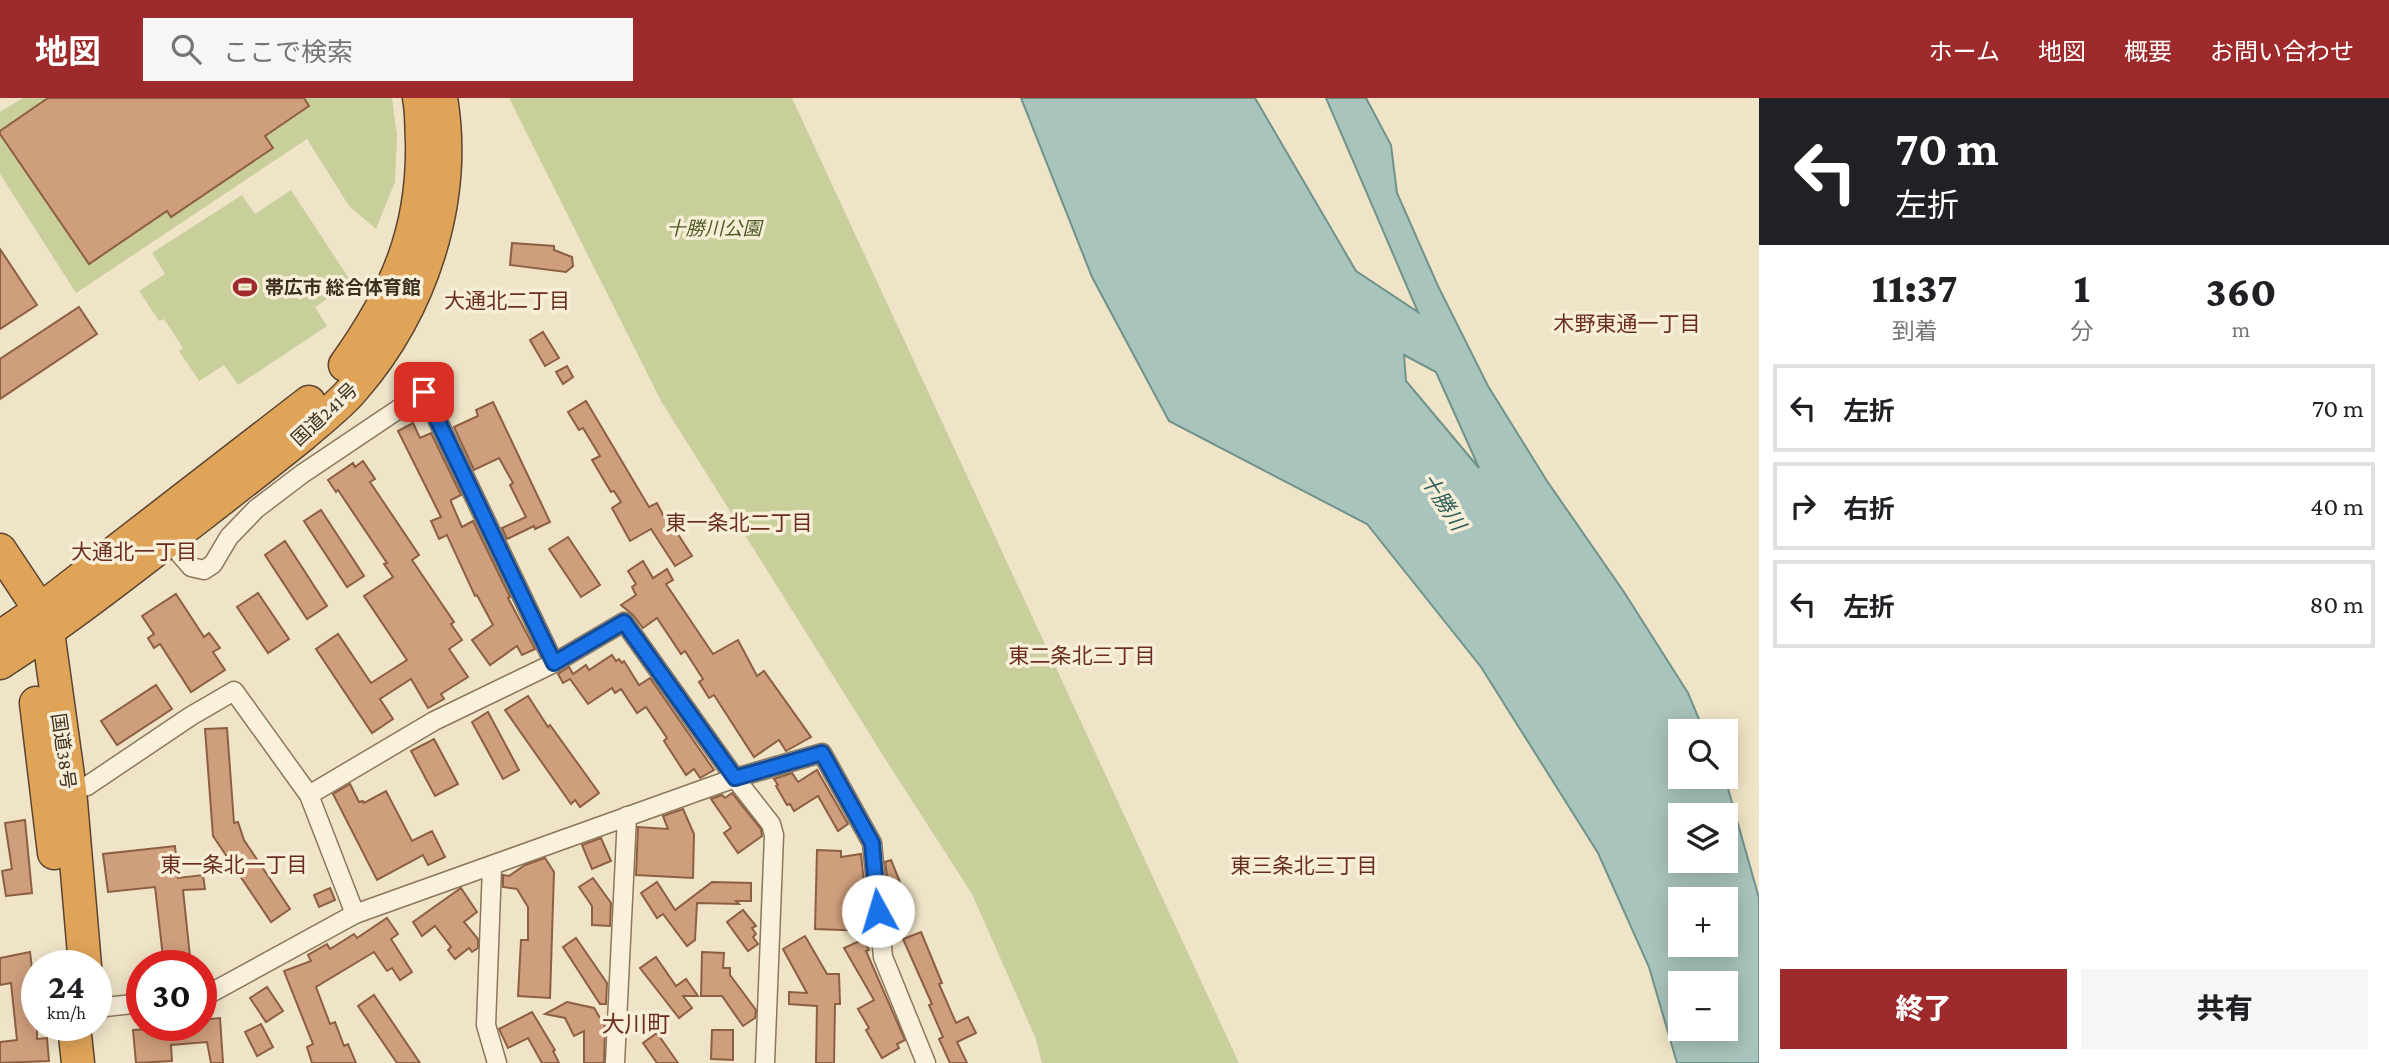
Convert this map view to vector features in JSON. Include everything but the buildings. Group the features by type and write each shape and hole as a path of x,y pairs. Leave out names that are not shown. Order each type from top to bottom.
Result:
{"highway":[{"name":"国道241号","path":"28,629 303,407 341,370 367,333 391,291 412,236 419,207 422,168 419,98"},
{"name":"国道241号","path":"28,629 168,540 267,465 354,388 398,326 416,290 433,243 443,193 445,157 442,98"},
{"name":"国道38号","path":"0,550 28,629 70,790 84,950"},
{"name":"国道38号","path":"0,585 28,629 65,950"},
{"path":"0,663 28,629"},
{"path":"76,1041 78,1063"},
{"path":"92,1041 94,1063"}],"street":[{"path":"168,540 191,567 204,570 213,564 229,537 256,509 302,474 424,392 554,663"},
{"path":"309,795 434,721 554,663 624,622 771,824 774,835 765,1063"},
{"path":"70,790 87,786 191,716 234,691 309,795 355,914"},
{"path":"217,990 355,914 735,778 822,753 872,843 883,957 926,1063"},
{"path":"615,1063 627,816"},
{"path":"492,867 486,1025 497,1063"}],"green space":[{"path":"23,98 392,98 397,136 395,182 376,229 349,206 307,139 76,293 0,174 0,112"},
{"name":"十勝川公園","path":"509,98 792,98 1239,1063 1042,1063 1035,1037 972,894 661,401"},
{"name":"帯広市 総合体育館","path":"291,190 352,283 315,307 327,326 238,385 224,365 199,381 179,351 183,348 164,319 159,321 139,291 165,274 152,253 242,195 255,214"}],"water":[{"name":"十勝川","path":"1021,98 1255,98 1356,271 1418,312 1326,98 1366,98 1391,145 1397,193 1438,286 1488,386 1547,481 1624,592 1688,693 1699,719 1668,719 1668,789 1728,789 1732,803 1668,803 1668,873 1738,873 1738,824 1759,898 1759,1063 1677,1063 1671,1041 1738,1041 1738,971 1668,971 1668,1032 1649,967 1598,853 1481,667 1367,524 1169,421 1092,277","holes":["1404,355 1436,372 1479,468 1406,381"]}],"place":[{"name":"帯広市 総合体育館","path":"245,287"}],"district":[{"name":"大通北二丁目","path":"507,301"},
{"name":"木野東通一丁目","path":"1627,324"},
{"name":"東一条北二丁目","path":"739,523"},
{"name":"大通北一丁目","path":"134,552"},
{"name":"東二条北三丁目","path":"1082,656"},
{"name":"東一条北一丁目","path":"234,865"},
{"name":"東三条北三丁目","path":"1304,866"},
{"name":"大川町","path":"636,1024"}],"route":[{"path":"424,392 554,663 624,622 735,778 822,753 872,843 878,911"}]}
